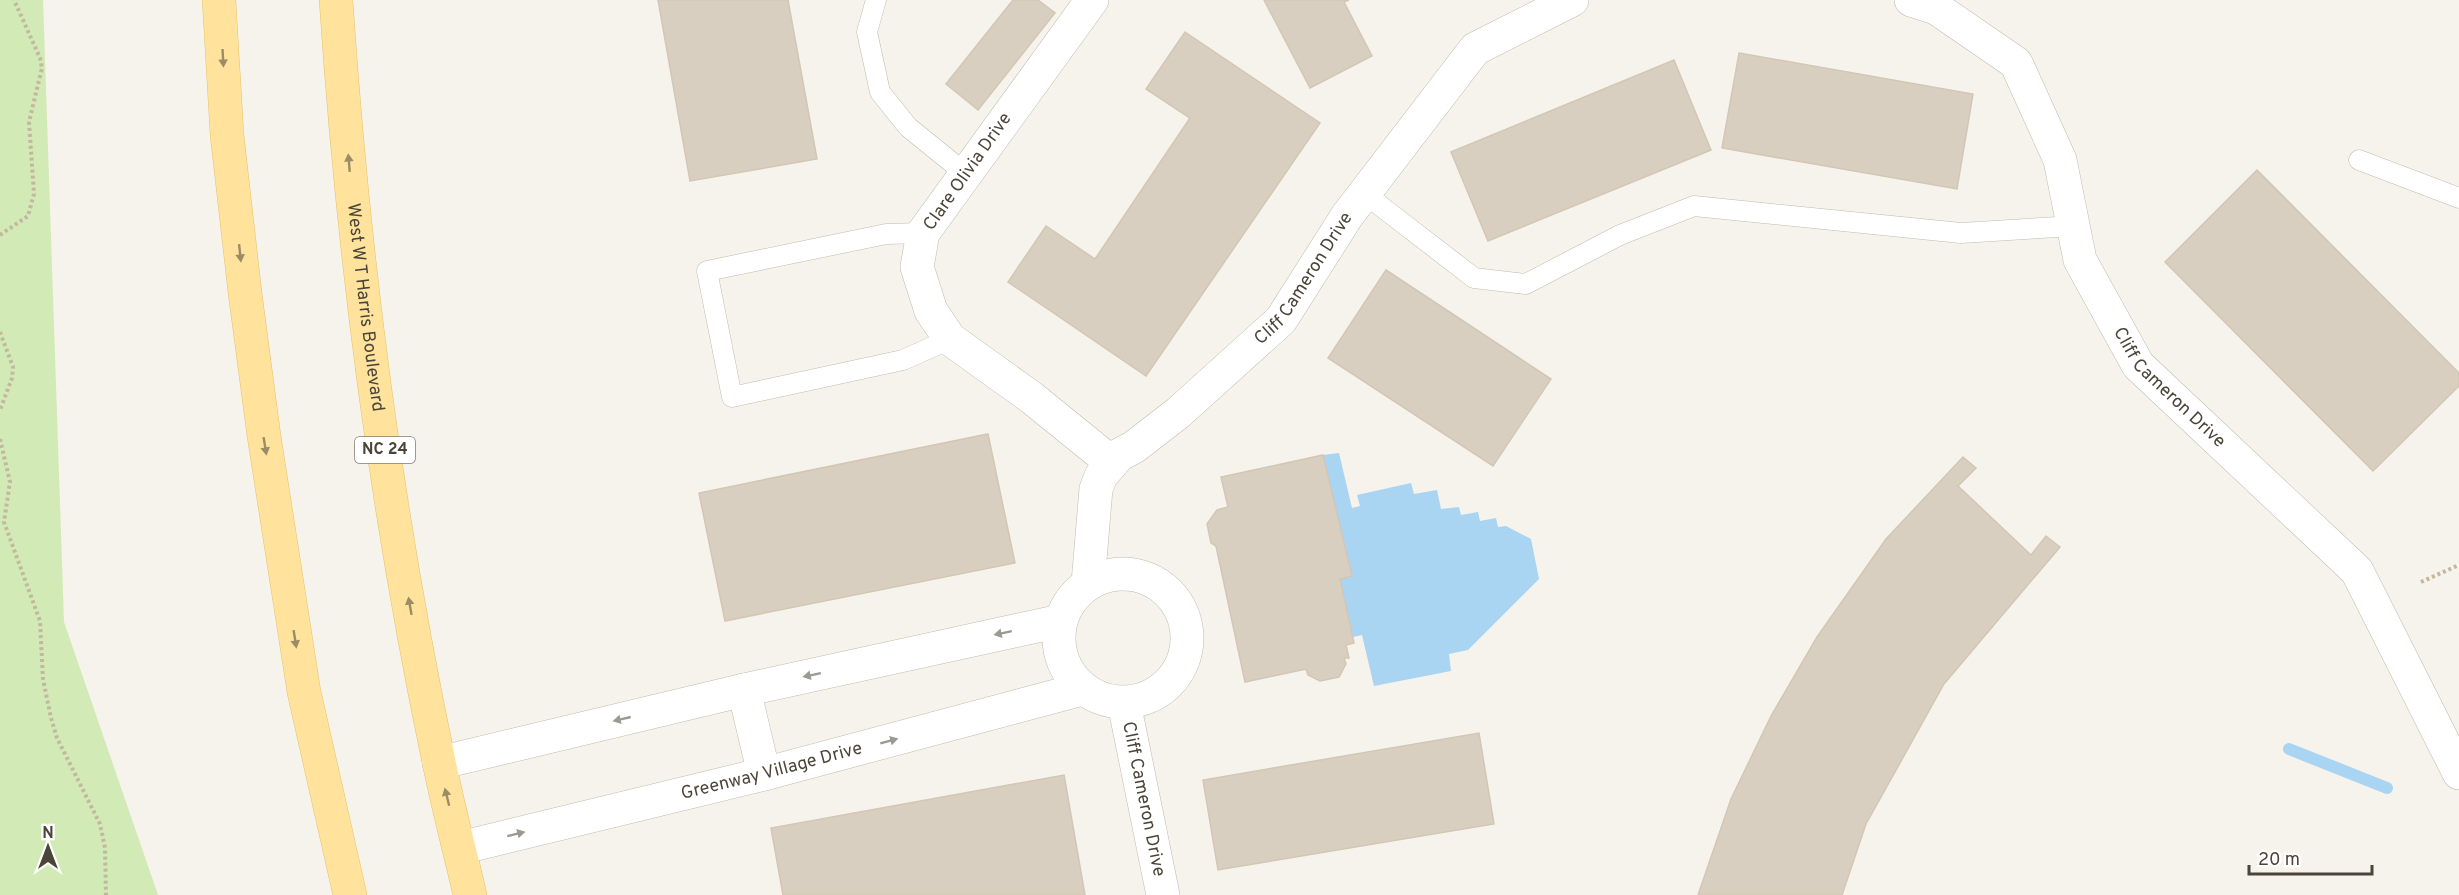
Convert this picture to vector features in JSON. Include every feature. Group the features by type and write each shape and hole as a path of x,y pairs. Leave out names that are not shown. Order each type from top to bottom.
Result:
{"main road":[{"path":"219,0 227,135 244,293 264,436 304,692 350,895"},
{"name":"West W T Harris Boulevard","path":"336,0 357,250 400,554 439,763 470,895"}],"street":[{"name":"Clare Olivia Drive","path":"1092,0 923,233 917,267 931,311 950,339 1032,398 1111,462"},
{"name":"Cliff Cameron Drive","path":"1082,689 1102,699 1124,703 1144,699 1164,688 1178,672 1186,652 1187,630 1181,610 1168,592 1150,580 1129,574 1108,575 1088,583 1096,489 1101,476 1111,462 1178,413 1281,320 1347,216 1475,49 1572,0"},
{"name":"Cliff Cameron Drive","path":"1911,0 1936,8 2016,63 2060,160 2080,260 2138,365 2357,571 2459,773"},
{"path":"1082,689 1066,670 1058,646 1060,621 1072,598 1088,583"},
{"path":"439,763 744,690 1060,621"},
{"name":"Greenway Village Drive","path":"460,848 764,774 1082,689"},
{"path":"744,690 764,774"},
{"name":"Cliff Cameron Drive","path":"1124,703 1163,895"}],"lane":[{"path":"876,0 867,32 880,92 908,127 966,174"},
{"path":"2359,160 2459,198"},
{"path":"1365,194 1474,278 1526,284 1620,235 1694,206 1961,233 2023,227 2074,226"},
{"path":"923,233 886,234 706,271 732,397 903,360 950,339"}],"path":[{"path":"0,235 28,216 33,203 34,181 29,122 42,74 40,58 14,0"},
{"path":"0,332 13,367 12,378 0,407"},
{"path":"0,439 10,482 4,522 38,612 42,633 46,700 57,738 89,799 103,837 106,895"},
{"path":"2421,582 2459,565"}],"green space":[{"path":"0,0 43,0 64,622 158,895 0,895"}],"water":[{"path":"1339,453 1352,508 1360,506 1357,495 1411,483 1414,494 1437,490 1441,509 1459,507 1461,515 1478,512 1480,521 1496,518 1498,527 1506,526 1531,539 1539,579 1468,650 1449,654 1451,671 1374,686 1362,635 1353,637 1340,579 1352,576 1323,455"}],"building":[{"path":"658,0 788,0 817,159 690,181"},
{"path":"1013,0 1038,0 1055,13 978,110 946,84"},
{"path":"1264,0 1349,0 1344,2 1372,56 1310,88"},
{"path":"1185,32 1320,123 1146,376 1008,282 1046,226 1095,259 1190,118 1146,89"},
{"path":"1739,53 1973,94 1957,189 1722,148"},
{"path":"1674,60 1711,150 1488,241 1451,152"},
{"path":"2257,170 2459,373 2459,386 2373,471 2165,262"},
{"path":"1386,270 1551,379 1493,466 1328,358"},
{"path":"988,434 1015,563 725,621 699,493"},
{"path":"1323,455 1352,576 1340,579 1354,643 1346,645 1349,658 1344,658 1346,664 1339,677 1320,681 1308,675 1306,669 1245,682 1216,546 1211,543 1207,524 1217,510 1228,507 1221,477"},
{"path":"1963,457 1976,468 1958,486 2031,555 2046,536 2060,547 1944,684 1866,824 1842,895 1698,895 1731,799 1771,716 1817,637 1886,539"},
{"path":"1479,733 1494,824 1218,870 1203,780"},
{"path":"1064,775 1085,895 783,895 771,828"}],"waterway":[{"path":"2289,749 2387,788"}]}
